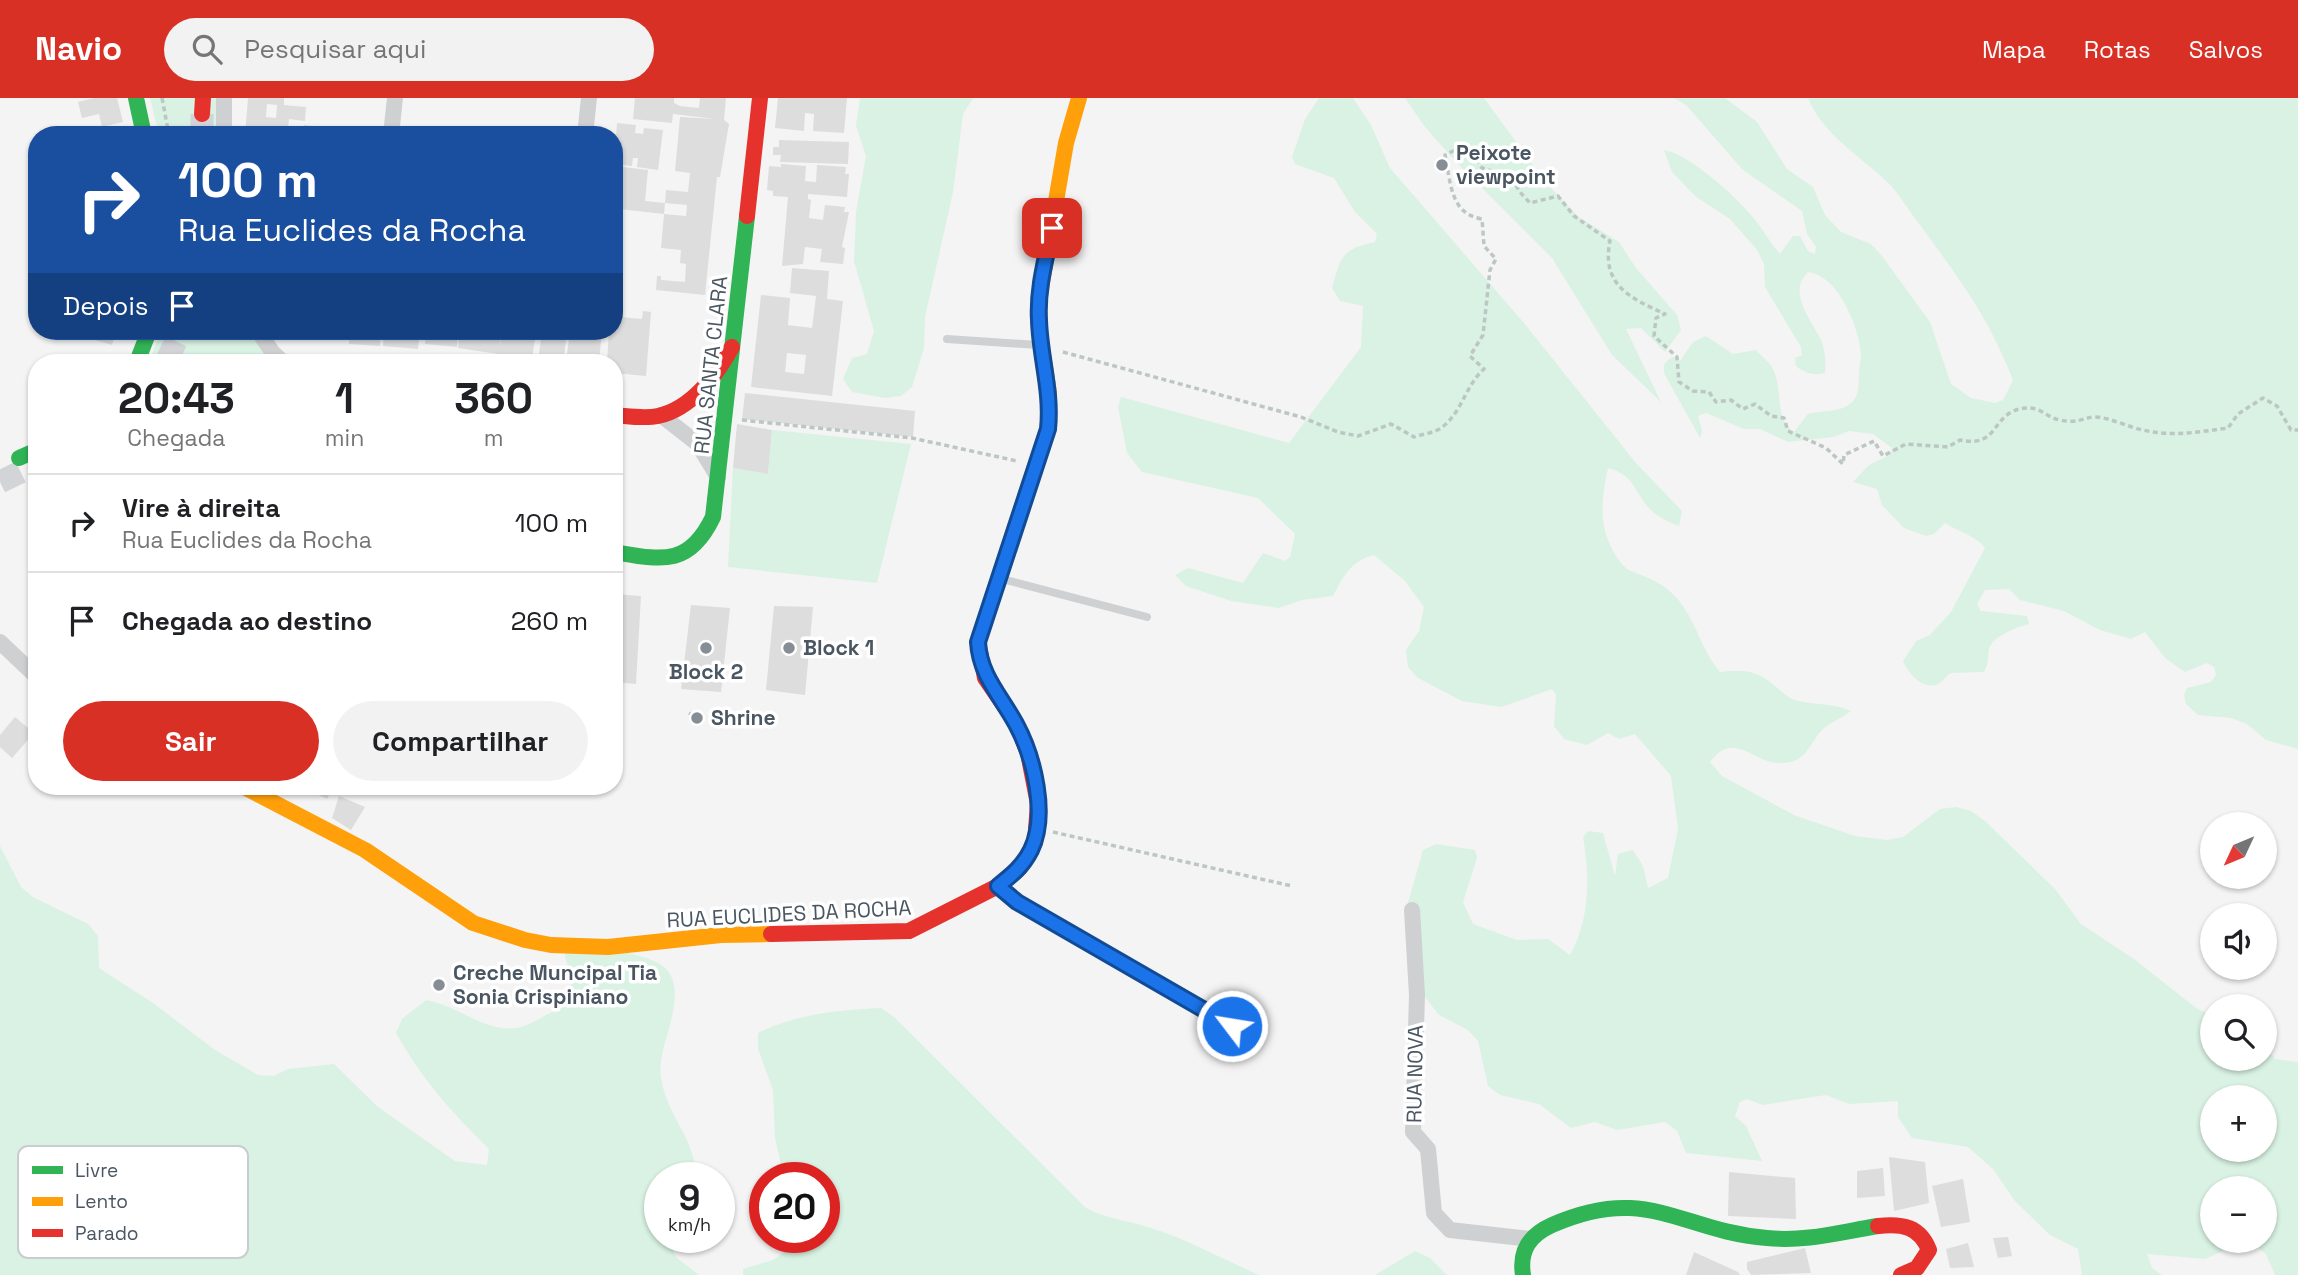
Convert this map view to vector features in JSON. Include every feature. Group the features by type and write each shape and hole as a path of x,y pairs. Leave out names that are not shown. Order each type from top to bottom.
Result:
{"street":[{"path":"136,98 142,126"},
{"path":"224,98 224,126"},
{"path":"392,126 395,98"},
{"path":"585,126 589,98"},
{"name":"RUA SANTA CLARA","path":"623,553 663,559 684,556 695,549 706,534 713,517 760,98"},
{"name":"RUA EUCLIDES DA ROCHA","path":"259,795 365,850 473,923 551,944 619,947 721,935 909,931 922,927 998,886 1020,868 1030,853 1038,829 1035,780 1023,738 985,678 978,642 1045,442 1050,411 1038,300 1066,142 1079,98"},
{"path":"623,415 661,415 677,408 702,386 727,356 732,345"},
{"path":"661,415 698,444 719,480"},
{"path":"19,458 28,454"},
{"path":"0,642 28,668"},
{"name":"RUA NOVA","path":"1412,910 1417,995 1413,1132 1427,1149 1434,1213 1450,1230 1530,1239"},
{"path":"1523,1275 1523,1252 1530,1239 1544,1229 1608,1209 1625,1207 1660,1210 1742,1234 1780,1240 1847,1234 1887,1224 1905,1225 1923,1236 1929,1250 1917,1268 1901,1275"}],"lane":[{"path":"947,339 1041,345"},
{"path":"999,578 1147,617"},
{"path":"998,886 1017,902 1232,1026"}],"path":[{"path":"162,98 167,126"},
{"path":"1041,345 1301,417 1338,432 1358,436 1391,424 1414,437 1440,430 1460,406 1472,380 1484,369 1470,356 1483,335 1490,270 1496,259 1484,246 1482,219 1468,217 1456,206 1445,155 1461,147 1469,148 1482,168 1512,177 1519,191 1530,203 1558,196 1574,216 1610,241 1607,258 1615,281 1629,297 1665,314 1656,318 1654,336 1677,357 1679,382 1693,391 1709,392 1716,402 1731,400 1743,409 1755,404 1771,416 1784,418 1788,431 1826,448 1843,464 1844,455 1874,441 1883,456 1906,444 1948,447 1960,440 1975,443 1986,440 1996,425 2016,410 2030,408 2042,410 2055,420 2079,423 2095,417 2169,435 2228,429 2238,414 2263,398 2277,406 2291,430 2298,430"},
{"path":"726,418 912,438 1036,466"},
{"path":"689,713 695,717"},
{"path":"1038,829 1292,886"}],"green space":[{"path":"150,98 221,98 218,126 157,126"},
{"path":"860,98 973,98 963,114 953,192 925,317 924,348 912,387 901,396 885,398 852,392 843,379 852,358 867,354 874,331 854,261 856,212 866,156 856,126"},
{"path":"1319,98 1353,98 1371,125 1390,168 1524,323 1636,463 1682,511 1679,526 1660,517 1644,502 1624,475 1608,468 1604,492 1604,524 1610,545 1621,563 1627,569 1658,583 1675,596 1686,610 1720,672 1743,671 1756,674 1792,699 1851,711 1823,729 1803,755 1792,762 1773,762 1737,748 1719,752 1710,762 1722,776 1794,815 1855,836 1887,840 1903,837 1940,809 1956,807 1971,811 1985,821 2055,889 2081,924 2134,959 2200,1010 2200,1071 2277,1071 2277,1059 2298,1062 2298,1275 2275,1275 2265,1253 2277,1253 2277,1176 2200,1176 2200,1253 2218,1253 2205,1259 2147,1254 2152,1268 2162,1275 2082,1275 2078,1249 2050,1235 2015,1201 1993,1169 1968,1147 1912,1138 1898,1117 1898,1101 1849,1104 1826,1095 1763,1105 1747,1099 1740,1102 1735,1116 1746,1126 1762,1161 1686,1153 1677,1131 1665,1122 1617,1130 1595,1122 1571,1128 1539,1104 1500,1095 1488,1086 1478,1041 1468,1030 1439,1015 1424,996 1408,903 1423,850 1436,844 1475,850 1477,858 1463,902 1473,924 1517,940 1548,939 1570,955 1585,912 1587,867 1583,837 1588,831 1603,833 1615,876 1618,854 1633,850 1643,866 1648,888 1668,878 1678,829 1671,776 1635,734 1619,739 1608,733 1587,745 1564,739 1554,726 1556,695 1552,689 1501,707 1462,701 1418,678 1408,667 1406,650 1419,631 1424,607 1405,581 1374,555 1359,561 1349,570 1333,596 1302,600 1279,608 1231,601 1186,586 1175,575 1188,568 1243,583 1263,553 1285,561 1290,557 1295,534 1258,498 1142,472 1127,453 1118,407 1121,397 1289,443 1361,347 1363,306 1340,301 1332,288 1344,256 1349,251 1375,242 1377,234 1355,212 1334,178 1295,164 1292,157 1305,119"},
{"path":"1405,98 1484,98 1546,183 1579,217 1619,242 1636,268 1677,315 1681,330 1665,352 1641,328 1626,329 1661,402 1612,355 1552,258 1458,164 1425,127"},
{"path":"1674,98 1725,98 1757,122 1787,169 1813,187 1825,215 1841,232 1871,244 1882,256 1930,322 1951,384 1971,398 1995,403 2003,400 2013,380 1994,337 1972,299 1894,189 1831,132 1814,111 1808,98 2298,98 2298,749 2266,740 2247,724 2231,718 2198,715 2186,704 2184,695 2187,688 2211,682 2216,675 2214,667 2207,663 2185,672 2165,658 2145,632 2131,639 2100,630 2064,611 2020,600 2009,589 1985,590 1977,604 1981,611 2027,616 2029,624 2006,633 1991,644 1984,672 1951,673 1940,683 1932,685 1921,683 1912,675 1903,661 1916,641 1930,635 1951,612 1985,548 1972,537 1945,523 1934,534 1926,536 1904,528 1882,505 1877,489 1853,482 1869,465 1890,455 1892,448 1873,434 1849,431 1834,437 1788,442 1760,429 1744,429 1706,413 1698,416 1702,431 1700,438 1664,369 1664,364 1673,357 1680,361 1693,342 1706,336 1733,354 1756,350 1776,375 1783,418 1794,432 1808,414 1844,408 1853,401 1858,392 1861,353 1856,330 1838,292 1819,276 1808,272 1802,280 1800,297 1822,343 1825,373 1809,373 1796,366 1795,358 1802,355 1801,347 1765,287 1764,264 1757,250 1730,219 1695,196 1672,172 1664,150 1686,159 1723,187 1755,220 1780,254 1793,236 1800,236 1808,251 1815,254 1816,247 1807,234 1802,211 1743,170 1686,105"},
{"path":"158,340 260,340 270,354 152,354"},
{"path":"772,430 911,444 877,583 728,567 733,468 768,474"},
{"path":"0,846 21,887 33,897 88,924 98,936 99,968 153,1003 215,1050 258,1075 274,1076 288,1069 334,1064 378,1107 455,1161 487,1165 489,1149 450,1108 416,1065 396,1033 402,1019 426,1000 493,1026 516,1028 529,1024 566,1006 571,982 564,945 638,955 663,966 670,974 675,994 662,1054 661,1078 664,1092 687,1139 694,1162 644,1162 644,1253 674,1253 699,1275 0,1275"},
{"path":"881,1008 894,1017 1086,1208 1101,1215 1177,1237 1259,1275 743,1275 743,1269 773,1260 783,1253 840,1253 840,1162 780,1162 775,1138 773,1090 758,1049 758,1033 787,1021 849,1010"},
{"path":"1415,1251 1430,1258 1447,1275 1375,1275"}],"building":[{"path":"94,98 117,98 123,122 102,126 99,114 82,118 78,102"},
{"path":"248,98 284,98 284,105 306,107 305,121 289,119 288,126 246,126","holes":["267,104 277,105 276,118 266,117"]},
{"path":"635,98 674,98 674,103 680,106 699,108 700,98 726,98 724,120 729,124 720,177 717,177 705,295 656,290 657,276 661,276 661,280 685,282 686,264 680,263 681,250 661,248 664,214 686,216 687,205 665,203 666,190 688,192 690,173 675,171 680,117 716,119 673,114 672,123 633,119"},
{"path":"778,98 847,98 844,133 813,131 814,114 805,113 804,131 775,128"},
{"path":"617,123 636,125 635,133 643,134 644,128 663,130 658,170 637,167 638,158 633,158 632,166 623,165 623,126 617,126"},
{"path":"779,140 849,142 848,164 780,162 781,155 773,155 773,147 779,147"},
{"path":"781,164 806,166 805,181 816,182 817,165 846,167 845,174 849,174 847,197 808,194 808,199 811,200 809,218 823,220 825,205 845,207 844,212 849,212 842,247 845,248 843,264 820,262 822,249 805,247 803,264 782,266 788,197 773,196 773,191 767,190 769,166 781,167"},
{"path":"623,167 648,170 645,201 665,203 664,214 623,209"},
{"path":"792,268 829,271 827,299 843,301 832,396 751,387 761,295 790,298 788,325 812,328 816,296 790,293","holes":["787,353 806,355 804,374 785,372"]},
{"path":"643,311 651,312 646,376 623,374 623,354 608,354 608,340 623,340 623,317 642,319"},
{"path":"95,340 113,340 112,345"},
{"path":"349,340 380,340 380,346 349,344"},
{"path":"383,340 419,340 418,349 383,346"},
{"path":"425,340 457,340 457,347 425,344"},
{"path":"459,340 500,340 500,346 501,340 535,340 533,354 498,354 458,348"},
{"path":"541,340 566,340 564,354 539,354"},
{"path":"569,340 601,340 600,354 567,354"},
{"path":"745,393 915,411 913,437 742,419"},
{"path":"737,424 772,430 768,474 733,468"},
{"path":"623,595 641,596 636,684 623,683"},
{"name":"Block 2","path":"691,605 730,608 721,692 681,689"},
{"name":"Block 1","path":"774,606 813,607 805,695 766,690"},
{"path":"15,717 28,728 28,740 12,758 0,747 0,735"},
{"path":"339,796 365,807 351,830 332,818"},
{"path":"1889,1157 1925,1162 1929,1203 1894,1211"},
{"path":"1883,1168 1885,1196 1857,1198 1857,1171"},
{"path":"1729,1172 1795,1178 1796,1219 1728,1216"},
{"path":"1963,1179 1970,1222 1941,1227 1932,1186"},
{"path":"2008,1237 2012,1256 1998,1258 1993,1238"},
{"path":"1968,1243 1974,1267 1950,1268 1946,1249"},
{"path":"1805,1248 1811,1273 1751,1275 1747,1269 1747,1262"},
{"path":"1694,1252 1738,1272 1740,1275 1686,1275"}],"tunnel":[{"path":"202,114 202,126"},
{"path":"170,354 177,340"},
{"path":"0,482 28,468"}],"traffic: fast":[{"path":"136,98 142,126"},
{"path":"623,553 660,558 684,552 704,533 713,517 747,216"},
{"path":"140,354 146,340"},
{"path":"19,458 28,454"},
{"path":"1523,1275 1525,1251 1538,1234 1552,1225 1585,1213 1614,1208 1663,1213 1737,1234 1781,1239 1809,1238 1878,1226"}],"traffic: slow":[{"path":"995,591 1048,429 1049,393 1040,335 1039,300 1066,143 1079,98"},
{"path":"259,795 365,850 473,923 525,940 551,945 608,947 721,935 771,934"}],"traffic: jam":[{"path":"202,114 203,98"},
{"path":"747,216 760,98"},
{"path":"623,416 653,417 681,406 711,379 732,347"},
{"path":"771,934 909,931 998,886 1020,868 1035,842 1038,804 1028,753 1016,723 985,678 978,642 995,591"},
{"path":"1878,1226 1910,1228 1921,1236 1929,1250 1917,1268 1901,1275"}],"place":[{"name":"Peixote viewpoint","path":"1442,165"},
{"name":"Block 2","path":"706,648"},
{"name":"Block 1","path":"789,648"},
{"name":"Shrine","path":"697,718"},
{"name":"Creche Muncipal Tia Sonia Crispiniano","path":"439,985"}],"route":[{"path":"1052,228 1038,300 1040,335 1049,393 1048,429 978,642 985,678 1016,723 1023,738 1035,780 1038,804 1038,829 1030,853 1020,868 998,886 1017,902 1232,1026"}]}
